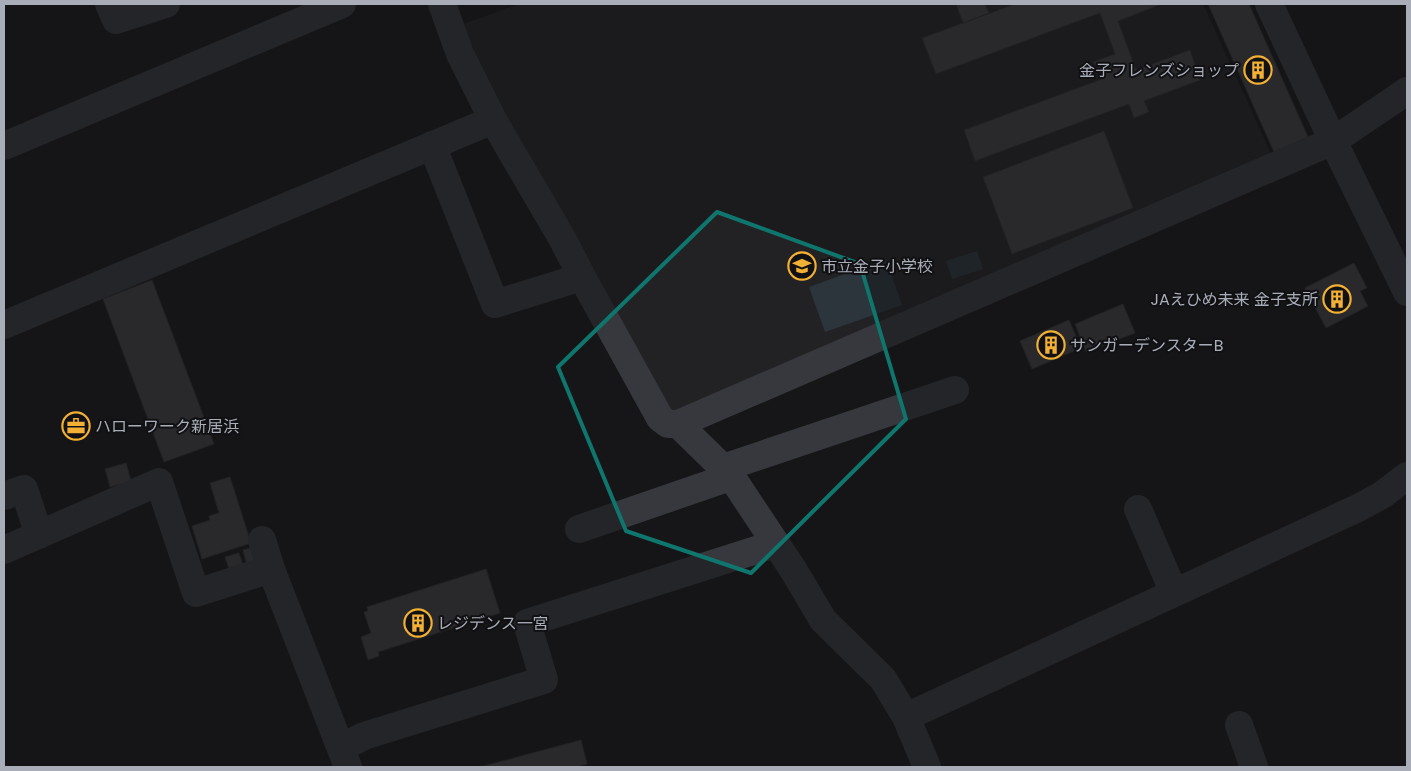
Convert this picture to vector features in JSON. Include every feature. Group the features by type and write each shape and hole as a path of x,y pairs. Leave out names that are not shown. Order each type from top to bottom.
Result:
{"street":[{"path":"109,4 116,20 166,4"},
{"path":"4,146 342,4"},
{"path":"442,4 460,54 493,120 563,240 660,418 668,424 678,424 1333,141 1407,91"},
{"path":"1269,4 1407,292"},
{"path":"4,325 493,120"},
{"path":"432,145 495,304 582,276"},
{"path":"579,529 727,472 955,390"},
{"path":"678,424 727,472 737,485 794,571 823,620 883,678 906,717 927,767"},
{"path":"906,717 1358,508 1382,495 1407,476"},
{"path":"4,550 159,482 196,593 271,569"},
{"path":"4,496 24,490 39,535"},
{"path":"1138,510 1174,593"},
{"path":"262,540 271,569 345,758 364,736 544,680 527,623 775,544"},
{"path":"1239,725 1254,767"}],"highlighted area":[{"path":"717,212 860,264 906,419 751,573 626,531 558,367"}],"shaded area":[{"name":"市立金子小学校","path":"519,4 1203,4 1272,156 684,410 673,411 664,405 469,54 466,29 461,25"},
{"path":"977,251 983,269 952,279 946,261"},
{"path":"886,259 902,305 825,332 809,287"}],"building":[{"path":"956,4 985,4 989,13 963,23"},
{"path":"1015,4 1159,4 1118,21 1136,70 1190,50 1200,80 1144,101 1149,112 1134,118 1129,104 975,161 964,130 1105,78 1093,62 1115,54 1100,13 936,74 922,38"},
{"name":"金子フレンズショップ","path":"1208,4 1249,4 1308,137 1274,152"},
{"path":"1104,131 1133,208 1012,254 983,177"},
{"name":"JAえひめ未来 金子支所","path":"1354,263 1367,288 1360,291 1368,306 1326,328 1305,288"},
{"path":"152,280 214,444 164,462 103,299"},
{"path":"1123,304 1135,333 1086,352 1075,324"},
{"name":"サンガーデンスターB","path":"1069,320 1081,348 1032,369 1020,341"},
{"path":"126,463 131,481 110,487 105,469"},
{"path":"230,477 251,543 202,559 192,526 210,520 209,516 219,513 210,483"},
{"path":"256,546 261,562 247,566 243,550"},
{"path":"239,553 243,565 229,569 225,557"},
{"name":"レジデンス一宮","path":"486,569 500,613 378,652 379,656 368,660 361,637 371,633 364,612 368,611 367,607"},
{"path":"581,740 587,764 576,767 480,767"}],"place":[{"name":"金子フレンズショップ","path":"1258,70"},
{"name":"市立金子小学校","path":"802,266"},
{"name":"JAえひめ未来 金子支所","path":"1337,299"},
{"name":"サンガーデンスターB","path":"1051,345"},
{"name":"ハローワーク新居浜","path":"76,426"},
{"name":"レジデンス一宮","path":"418,623"}]}
